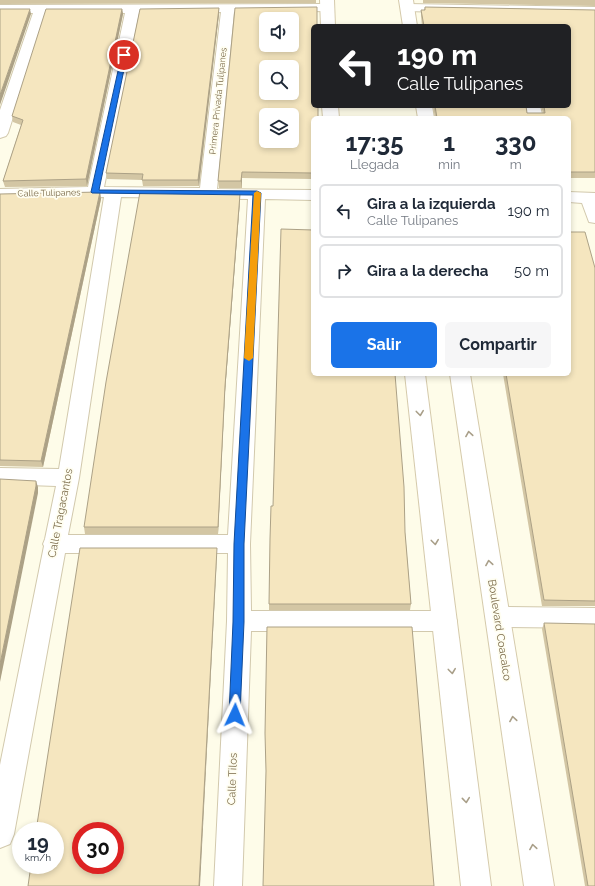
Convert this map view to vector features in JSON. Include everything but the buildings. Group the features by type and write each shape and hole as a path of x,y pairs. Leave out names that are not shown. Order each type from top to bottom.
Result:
{"main road":[{"path":"327,4 328,24"},
{"path":"407,4 410,24"},
{"path":"415,376 476,886"},
{"name":"Boulevard Coacalco","path":"460,376 539,886"}],"street":[{"path":"0,9 41,9 108,4 134,9 327,4"},
{"path":"407,4 509,14 520,5 595,11"},
{"name":"Primera Privada Tulipanes","path":"208,193 221,6"},
{"path":"0,132 41,9"},
{"name":"Calle Tragacantos","path":"0,834 54,544 68,478 104,192 134,9"},
{"name":"Calle Tulipanes","path":"0,194 104,192 311,195"},
{"name":"Calle Tilos","path":"228,886 238,622 239,544 257,193"},
{"path":"571,197 592,198 595,218"},
{"path":"0,476 68,478"},
{"path":"54,544 239,544"},
{"path":"498,617 595,618"},
{"path":"238,622 445,621"}],"slow traffic":[{"path":"249,358 257,193"}],"route":[{"path":"124,55 95,192 257,193 239,544 235,715"}]}
